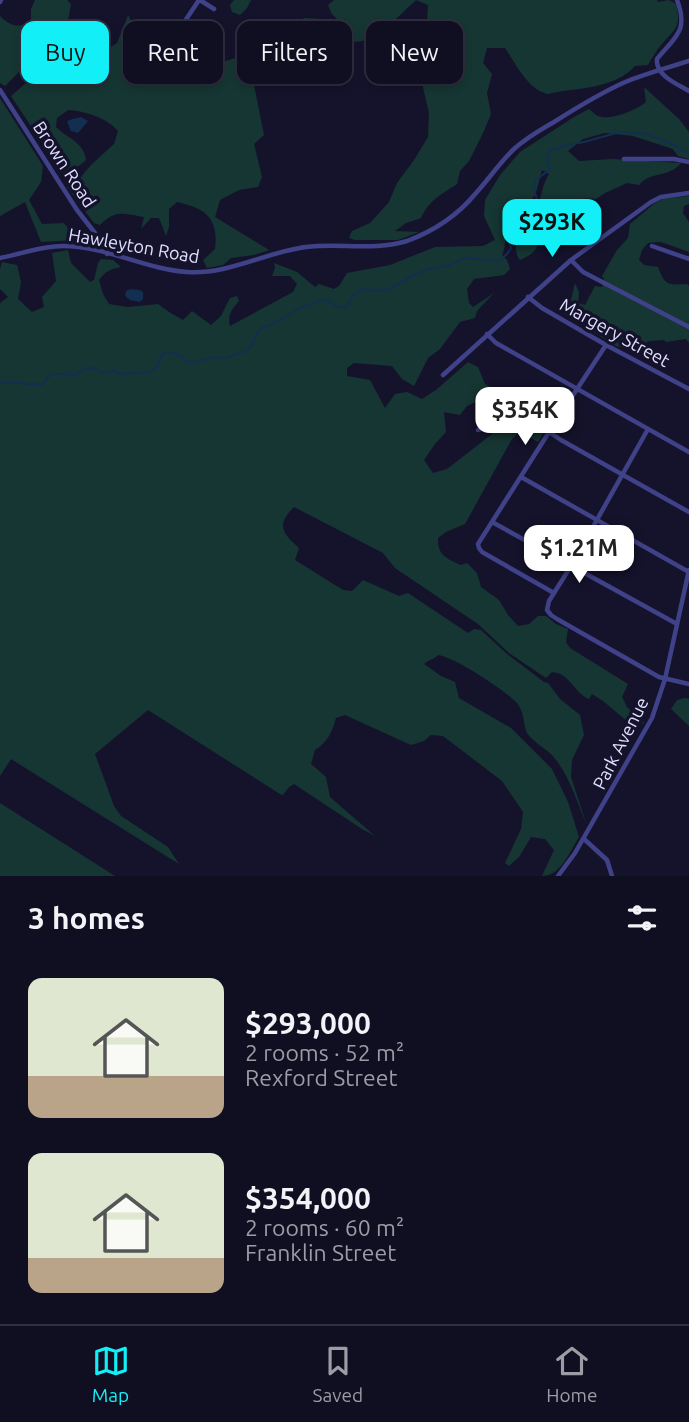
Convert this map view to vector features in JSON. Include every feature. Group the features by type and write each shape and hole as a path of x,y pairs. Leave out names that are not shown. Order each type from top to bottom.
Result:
{"street":[{"path":"185,21 200,0 214,9"},
{"path":"677,0 682,26 656,64 659,70 689,91"},
{"name":"Hawleyton Road","path":"0,258 60,246 83,248 168,269 197,272 219,270 305,247 395,244 445,222 467,204 513,150 537,132 626,82 689,61"},
{"name":"Brown Road","path":"0,90 71,201 102,242 107,254"},
{"path":"624,159 674,159 689,162"},
{"path":"443,375 570,260 651,202 664,196 689,193"},
{"path":"652,246 689,260"},
{"path":"570,260 583,272 689,327"},
{"name":"Margery Street","path":"528,297 606,345 689,389"},
{"path":"487,334 496,343 689,452"},
{"path":"554,593 480,550 478,546 606,345"},
{"path":"478,430 518,411 561,440 689,512"},
{"path":"648,429 554,593 547,610 557,619 665,678 689,684"},
{"path":"521,477 689,571"},
{"path":"492,522 677,624"},
{"name":"Park Avenue","path":"558,876 584,839 656,709 689,571"},
{"path":"584,839 604,856 610,865 612,876"}],"green space":[{"path":"35,0 67,0 71,4 68,21 31,21 31,9"},
{"path":"234,0 251,0 240,15 232,12 230,5"},
{"path":"334,0 416,0 393,21 366,21 366,39 358,42 352,41 352,21 339,21 328,5"},
{"path":"416,0 669,0 676,4 678,23 648,65 635,66 616,80 605,84 548,94 529,82 505,48 487,48 483,63 492,74 487,93 491,114 469,161 460,171 457,184 432,202 421,218 406,223 395,231 419,232 398,240 355,240 349,238 352,231 370,223 389,202 397,183 428,137 429,113 422,84 463,84 463,21 427,21 428,5"},
{"path":"0,16 15,25 21,25 21,70 5,86 0,83"},
{"path":"304,18 322,21 300,21"},
{"path":"123,28 123,84 223,84 223,62 237,58 237,84 254,84 264,135 254,144 262,177 258,187 239,190 220,200 215,217 269,250 231,258 223,265 207,268 203,260 215,249 215,229 212,222 202,211 177,202 169,209 166,236 159,218 151,218 141,229 144,217 125,214 115,215 100,225 94,223 67,187 79,179 114,144 118,131 101,118 81,112 68,110 57,118 56,127 79,145 86,160 74,170 62,173 11,96 25,84 109,84 109,48 117,43"},
{"path":"644,87 679,119 689,132 689,159 678,156 673,149 633,136 605,133 583,139 568,151 579,161 613,159 681,163 670,171 649,177 639,185 627,183 596,199 576,201 558,223 545,233 535,251 520,260 516,251 517,229 537,207 549,174 542,170 531,201 506,224 502,255 510,269 504,275 474,279 467,289 469,303 473,307 494,293 477,311 475,318 460,322 440,349 428,358 414,386 402,379 392,366 354,363 347,368 347,376 370,380 385,408 395,394 407,392 422,399 468,362 478,367 485,384 502,392 524,395 536,400 529,410 478,401 467,406 460,415 444,412 446,432 424,460 433,473 447,469 515,416 523,416 545,431 538,442 520,432 512,439 465,524 438,538 439,549 451,561 461,565 467,563 477,573 481,587 499,600 518,626 529,624 538,616 546,616 568,629 566,642 570,648 628,684 622,697 627,707 644,723 634,727 592,694 589,699 584,696 568,679 558,673 552,672 546,678 509,653 478,624 395,568 383,553 294,507 283,524 285,533 299,548 295,560 343,590 352,591 363,580 399,596 408,593 468,633 474,629 481,630 507,654 548,683 560,699 580,715 584,735 572,760 571,777 586,823 563,770 552,755 527,733 517,703 455,661 438,655 424,664 455,682 459,698 511,728 552,769 568,802 579,837 560,867 549,875 542,876 554,850 545,839 531,837 519,857 509,866 505,863 521,829 523,812 502,781 443,736 431,735 424,741 411,745 345,715 336,718 329,736 315,750 311,764 326,777 330,797 375,836 294,784 283,795 280,794 148,710 95,754 114,806 121,816 168,847 179,864 11,759 0,776 0,303 8,297 0,289 2,262 17,265 21,282 18,299 32,312 44,307 42,297 56,281 52,253 68,250 71,263 90,282 94,280 101,259 113,260 121,267 108,271 99,280 109,304 128,307 158,304 183,320 192,311 211,325 221,316 230,298 237,296 239,301 231,312 230,326 293,292 297,284 290,276 272,276 274,263 297,272 315,287 319,284 334,289 347,273 390,265 435,247 483,246 495,240 484,216 485,200 500,175 520,152 589,109 603,117 616,116 636,108 646,102"},
{"path":"0,98 43,166 41,182 29,200 42,224 64,223 77,240 41,242 25,202 0,216"},
{"path":"689,196 689,204 684,206 683,213 689,222 689,252 661,242 648,243 639,260 644,265 658,267 668,283 689,286 689,343 686,339 649,341 634,350 628,349 616,346 563,313 561,306 570,304 575,283 579,292 578,303 585,305 595,286 602,287 602,276 617,250 628,238 630,224 663,199"},
{"path":"689,699 689,726 671,709 677,700"},
{"path":"0,803 115,876 0,876"}],"water":[{"path":"81,117 88,121 78,133 71,131 67,122"},
{"path":"131,289 143,292 140,302 125,296 126,291"}],"waterway":[{"path":"0,383 42,385 51,374 73,376 90,367 104,373 149,372 156,368 162,354 166,353 176,354 188,362 213,357 225,358 246,351 261,328 325,299 345,308 360,291 387,290 428,269 451,265 468,258 499,261 511,248 509,223 537,200 535,181 550,169 547,159 549,151 620,132 647,134 689,154"}]}
